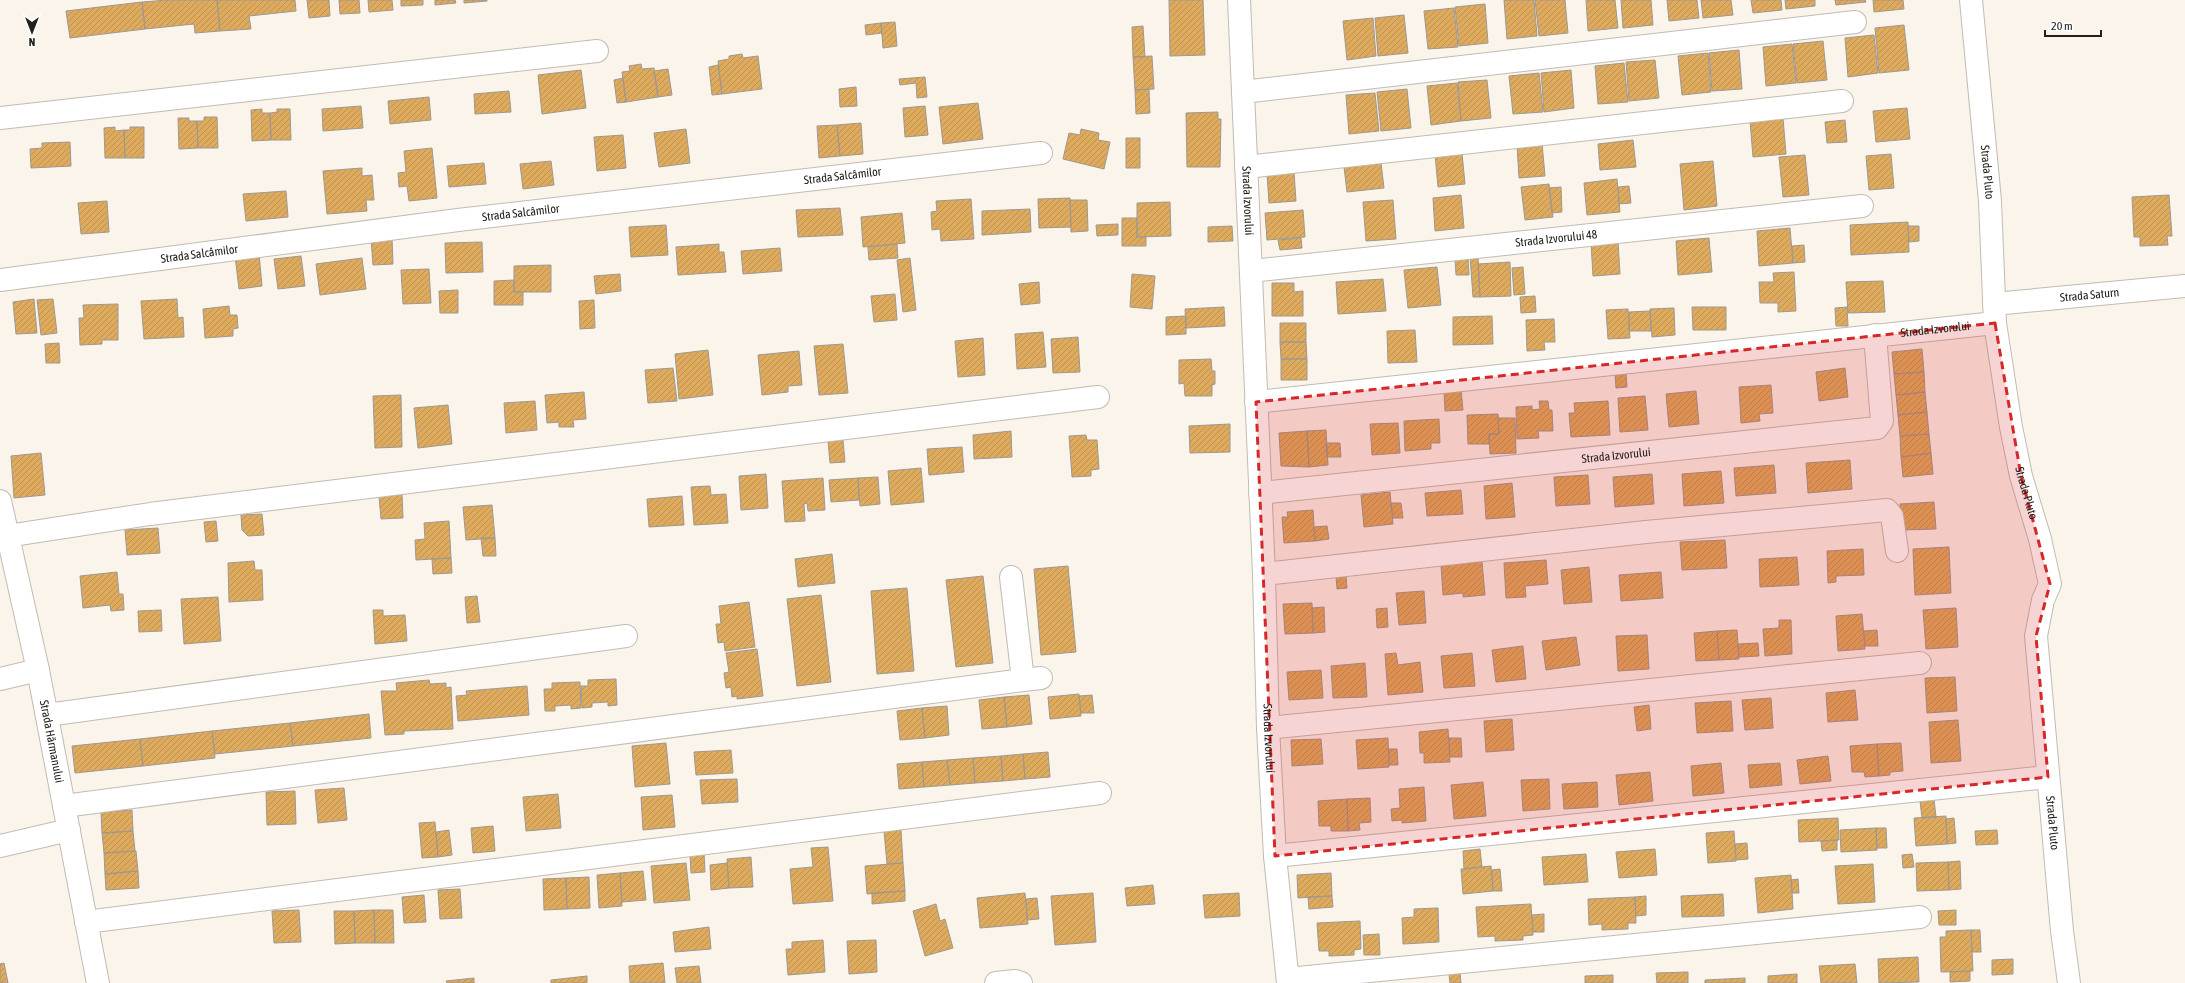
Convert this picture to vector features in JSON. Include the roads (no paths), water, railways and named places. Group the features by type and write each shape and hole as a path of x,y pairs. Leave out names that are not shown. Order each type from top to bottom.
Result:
{"street":[{"name":"Strada Izvorului","path":"1238,0 1264,574 1268,728 1275,856 1288,981"},
{"name":"Strada Pluto","path":"1971,0 1990,201 1995,313 2011,427 2021,476 2040,539 2050,584 2043,600 2036,636 2062,931 2069,983"},
{"path":"1242,92 1855,22"},
{"path":"0,118 596,51"},
{"path":"1246,168 1842,101"},
{"name":"Strada Salcâmilor","path":"0,280 458,220 1041,153"},
{"name":"Strada Izvorului 48","path":"1251,271 1862,206"},
{"name":"Strada Saturn","path":"1995,313 2185,286"},
{"name":"Strada Izvorului","path":"1256,402 1875,335 1995,313"},
{"name":"Strada Izvorului","path":"1260,493 1877,428 1882,421 1875,335"},
{"path":"7,536 150,514 1098,398"},
{"name":"Strada Hărmanului","path":"0,501 38,670 98,983"},
{"path":"1264,574 1646,532 1887,510 1892,516 1897,551"},
{"path":"64,806 1032,679 1011,577"},
{"path":"47,715 626,636"},
{"path":"1268,728 1920,663"},
{"path":"0,679 38,670"},
{"path":"1275,856 2048,777"},
{"path":"86,922 1100,792"},
{"path":"0,846 69,830"},
{"path":"1288,981 1920,917"},
{"path":"996,983 1015,981 1021,983"}]}
